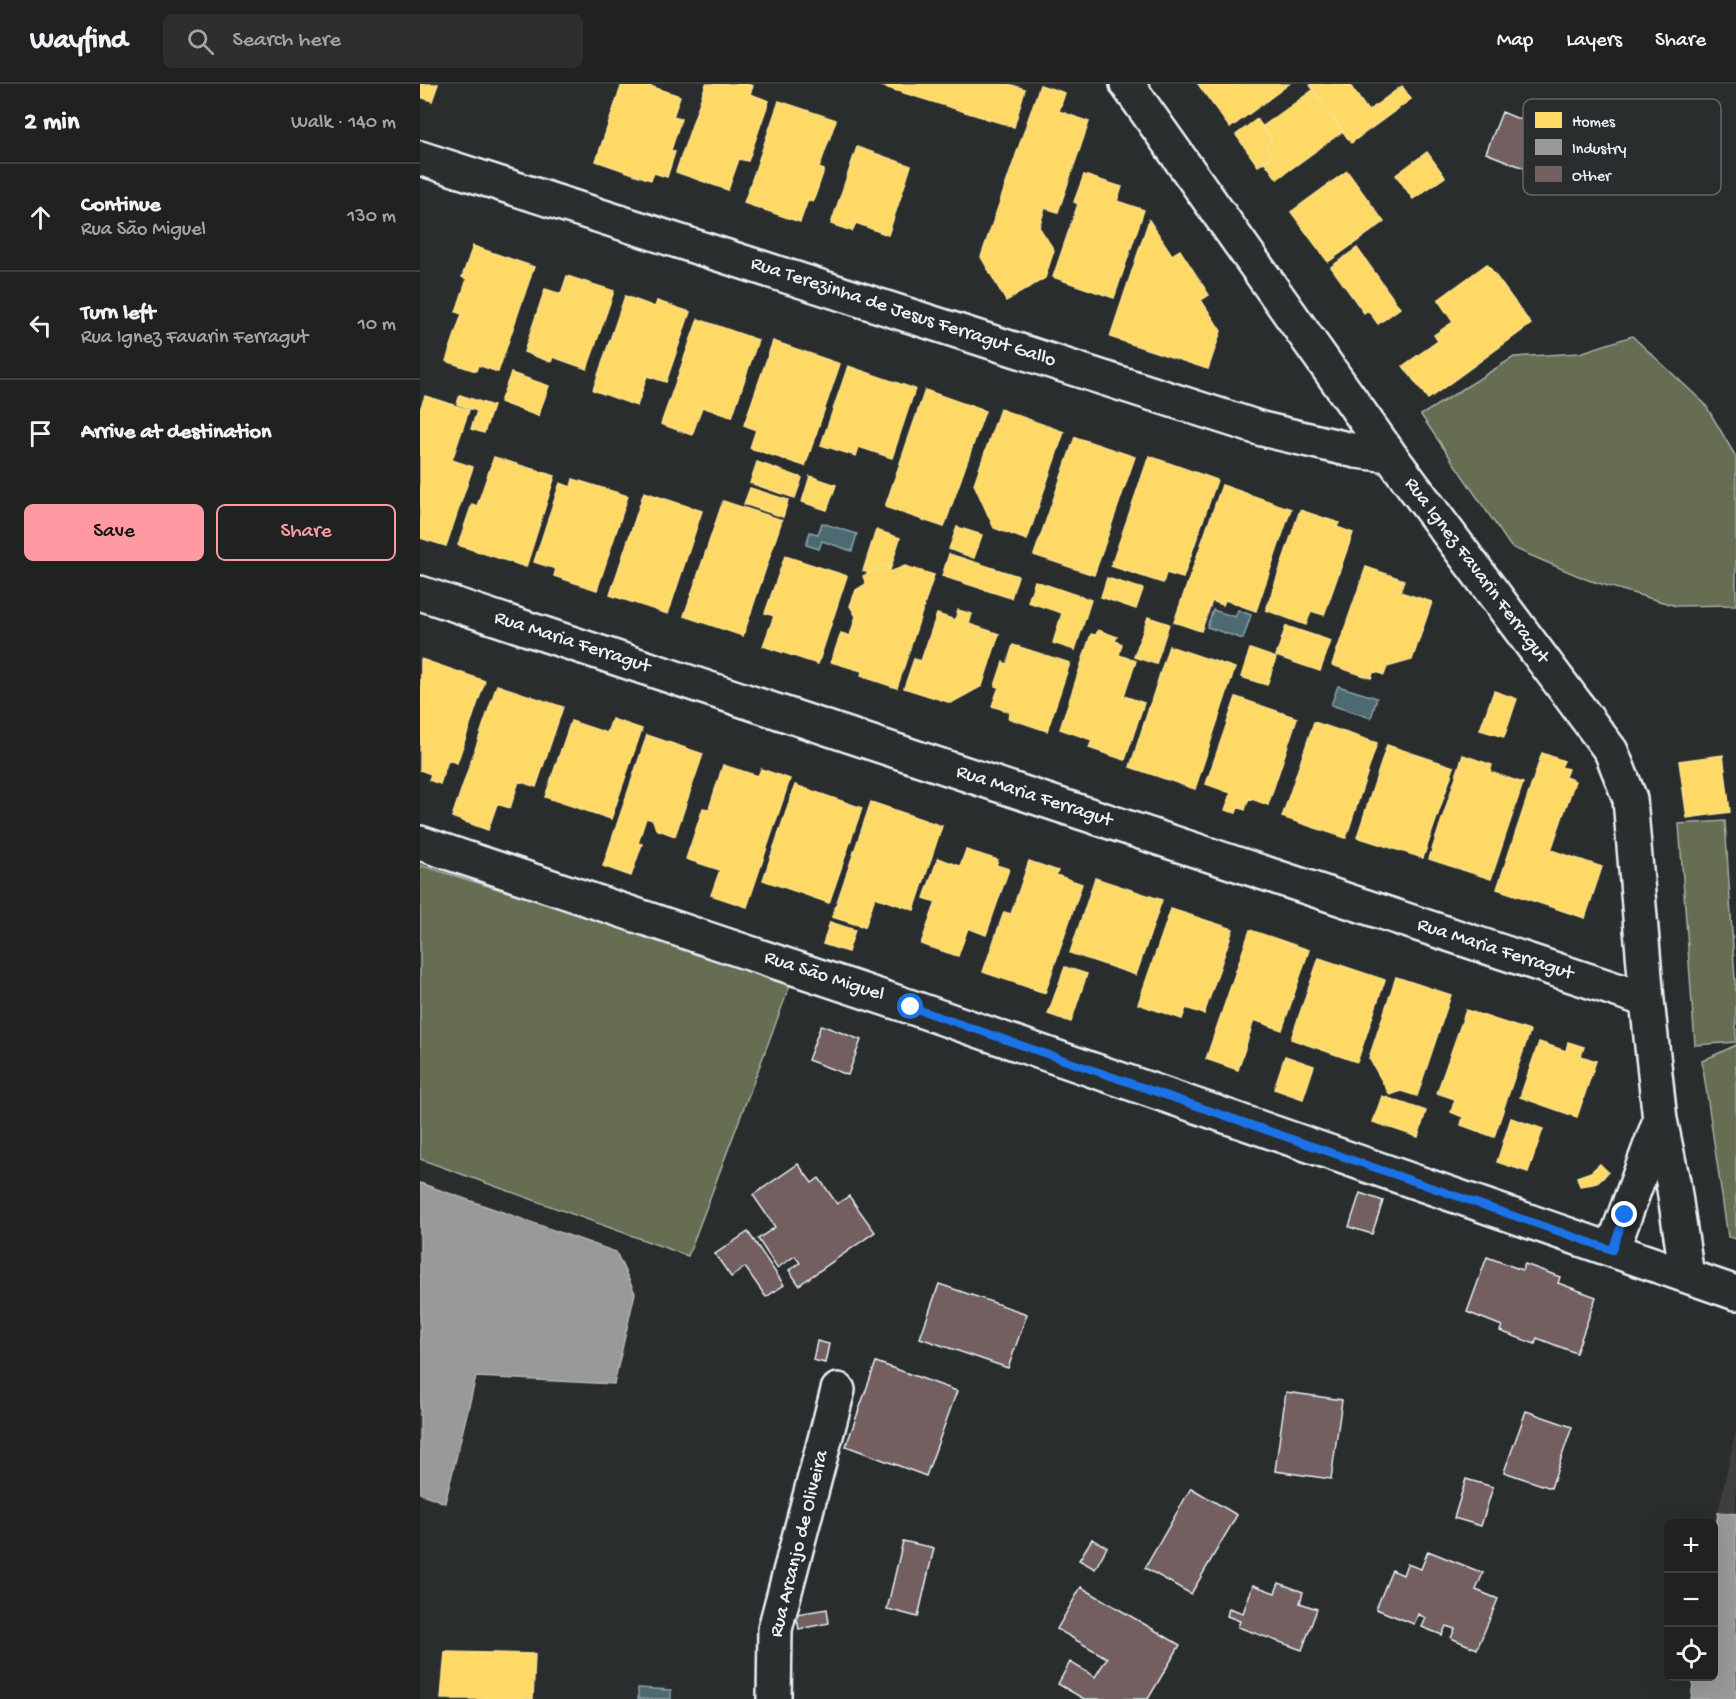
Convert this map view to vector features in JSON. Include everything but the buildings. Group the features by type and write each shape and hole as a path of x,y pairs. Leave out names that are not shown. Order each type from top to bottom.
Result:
{"street":[{"name":"Rua Ignez Favarin Ferragut","path":"1127,84 1390,455 1611,751 1630,799 1660,1120 1673,1182 1687,1276"},
{"name":"Rua Terezinha de Jesus Ferragut Gallo","path":"420,158 1262,429 1356,451 1390,455"},
{"name":"Rua Maria Ferragut","path":"420,593 1647,1000"},
{"name":"Rua São Miguel","path":"420,843 911,1007 1736,1293"},
{"name":"Rua Ignez Favarin Ferragut","path":"1612,1250 1660,1120"},
{"name":"Rua Arcanjo de Oliveira","path":"774,1699 775,1629 838,1390"}],"shaded area":[{"path":"1736,1430 1736,1514 1718,1512"}],"green space":[{"path":"1632,336 1705,404 1736,457 1736,605 1676,606 1588,580 1511,547 1421,415 1514,357 1580,353"},
{"path":"1725,821 1736,995 1736,1042 1695,1045 1679,824"},
{"path":"420,865 792,980 688,1256 420,1159"},
{"path":"1736,1045 1736,1239 1728,1237 1702,1061"}],"water":[{"path":"822,523 857,534 852,551 822,541 819,549 806,545 810,532 818,534"},
{"path":"1213,610 1235,617 1238,610 1251,615 1243,639 1207,627"},
{"path":"1338,686 1377,698 1371,718 1331,705"},
{"path":"638,1688 671,1690 671,1699 638,1699"}],"route":[{"path":"911,1007 1612,1250 1625,1215"}]}
